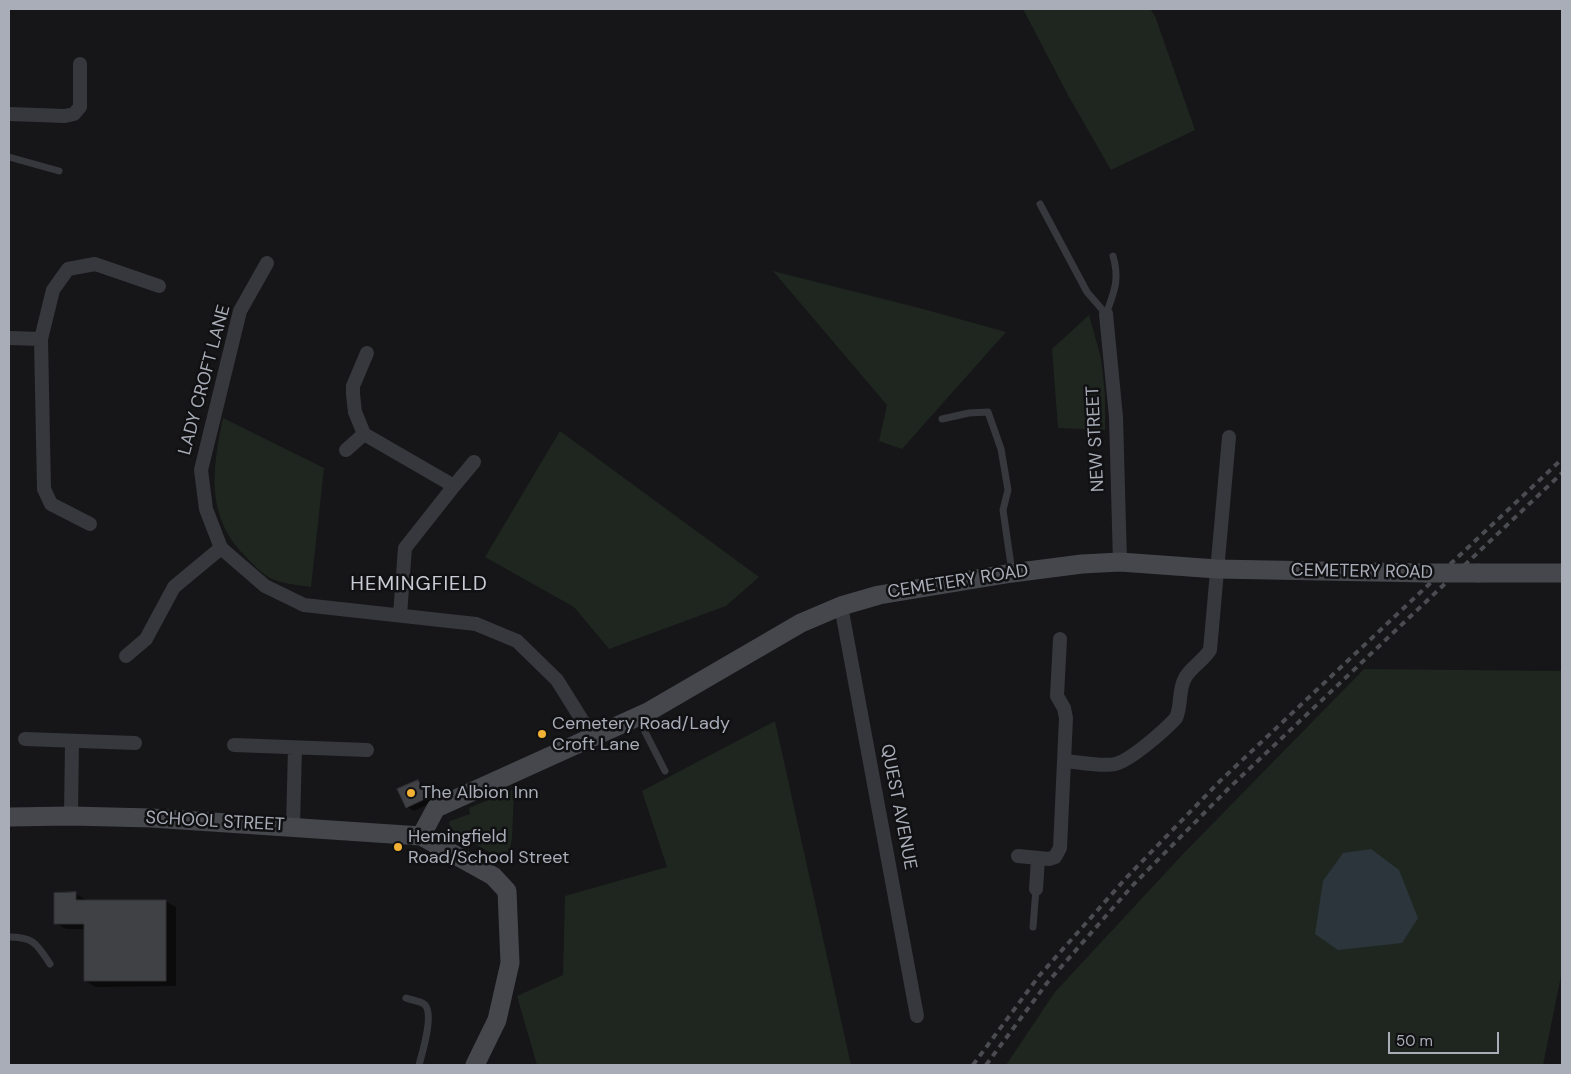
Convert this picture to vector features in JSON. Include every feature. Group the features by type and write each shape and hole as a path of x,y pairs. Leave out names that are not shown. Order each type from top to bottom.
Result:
{"street":[{"path":"9,114 65,116 74,114 80,106 80,64"},
{"name":"LADY CROFT LANE","path":"267,263 240,311 201,470 206,509 221,548 265,586 304,605 476,624 517,642 557,680 592,736"},
{"path":"90,524 51,504 44,489 41,339 53,290 68,270 95,264 159,286"},
{"name":"NEW STREET","path":"1106,314 1116,417 1120,562"},
{"path":"9,338 41,339"},
{"path":"367,353 353,386 352,394 355,412 364,434 454,486"},
{"path":"346,450 364,434"},
{"path":"1065,761 1114,765 1122,762 1133,755 1176,718 1179,710 1181,687 1186,676 1210,650 1229,437"},
{"path":"400,615 404,548 474,462"},
{"path":"126,656 146,639 174,587 221,548"},
{"name":"CEMETERY ROAD","path":"421,836 436,808 592,736 638,717 802,624 841,606 879,594 1012,572 1082,564 1120,562 1217,569 1426,573 1562,572"},
{"name":"QUEST AVENUE","path":"841,606 917,1016"},
{"path":"1018,856 1049,859 1055,857 1060,848 1062,787 1065,761 1065,712 1056,696 1060,639"},
{"path":"25,739 135,743"},
{"path":"71,816 72,741"},
{"path":"234,744 367,750"},
{"path":"293,827 296,748"},
{"name":"SCHOOL STREET","path":"9,817 152,818 421,836"},
{"path":"421,836 493,876 507,891 510,963 497,1020 474,1065"},
{"path":"1036,889 1038,858"}],"lane":[{"path":"9,157 59,171"},
{"path":"1040,204 1087,292 1106,314 1115,290 1118,270 1113,256"},
{"path":"942,418 988,412 1001,449 1008,490 1003,510 1012,572"},
{"path":"638,717 666,771"},
{"path":"1033,927 1036,889"},
{"path":"9,937 24,937 34,942 50,964"},
{"path":"406,998 424,1004 428,1008 429,1017 419,1065"}],"shaded area":[{"path":"1023,9 1150,9 1155,16 1195,130 1111,170 1069,97"},
{"path":"773,271 1006,332 902,449 879,441 887,405"},
{"path":"1089,315 1101,358 1105,394 1105,430 1058,428 1052,349"},
{"path":"223,418 324,468 311,587 285,583 267,576 233,542 224,526 218,510 215,493 216,456"},
{"path":"560,431 759,577 726,606 609,649 574,607 485,557"},
{"path":"1364,669 1562,671 1562,971 1543,1065 1006,1065 1055,992 1183,854"},
{"path":"775,721 851,1065 537,1065 517,996 563,975 565,896 667,867 642,791"},
{"path":"514,789 512,839 506,865 500,859 459,834 449,824 450,821 470,814 469,808"},
{"path":"1371,849 1399,870 1418,918 1402,943 1338,950 1315,934 1323,881 1343,853"}],"building":[{"path":"418,780 427,798 406,808 397,789"},
{"path":"76,892 76,900 166,900 166,981 84,981 84,924 54,924 54,893"}],"railway":[{"path":"973,1065 1039,976 1127,877 1220,781 1562,459"},
{"path":"986,1065 1047,983 1134,884 1228,789 1562,473"}],"place":[{"name":"Cemetery Road/Lady Croft Lane","path":"542,734"},
{"name":"The Albion Inn","path":"411,793"},
{"name":"Hemingfield Road/School Street","path":"398,847"}],"district":[{"name":"HEMINGFIELD","path":"419,585"}]}
